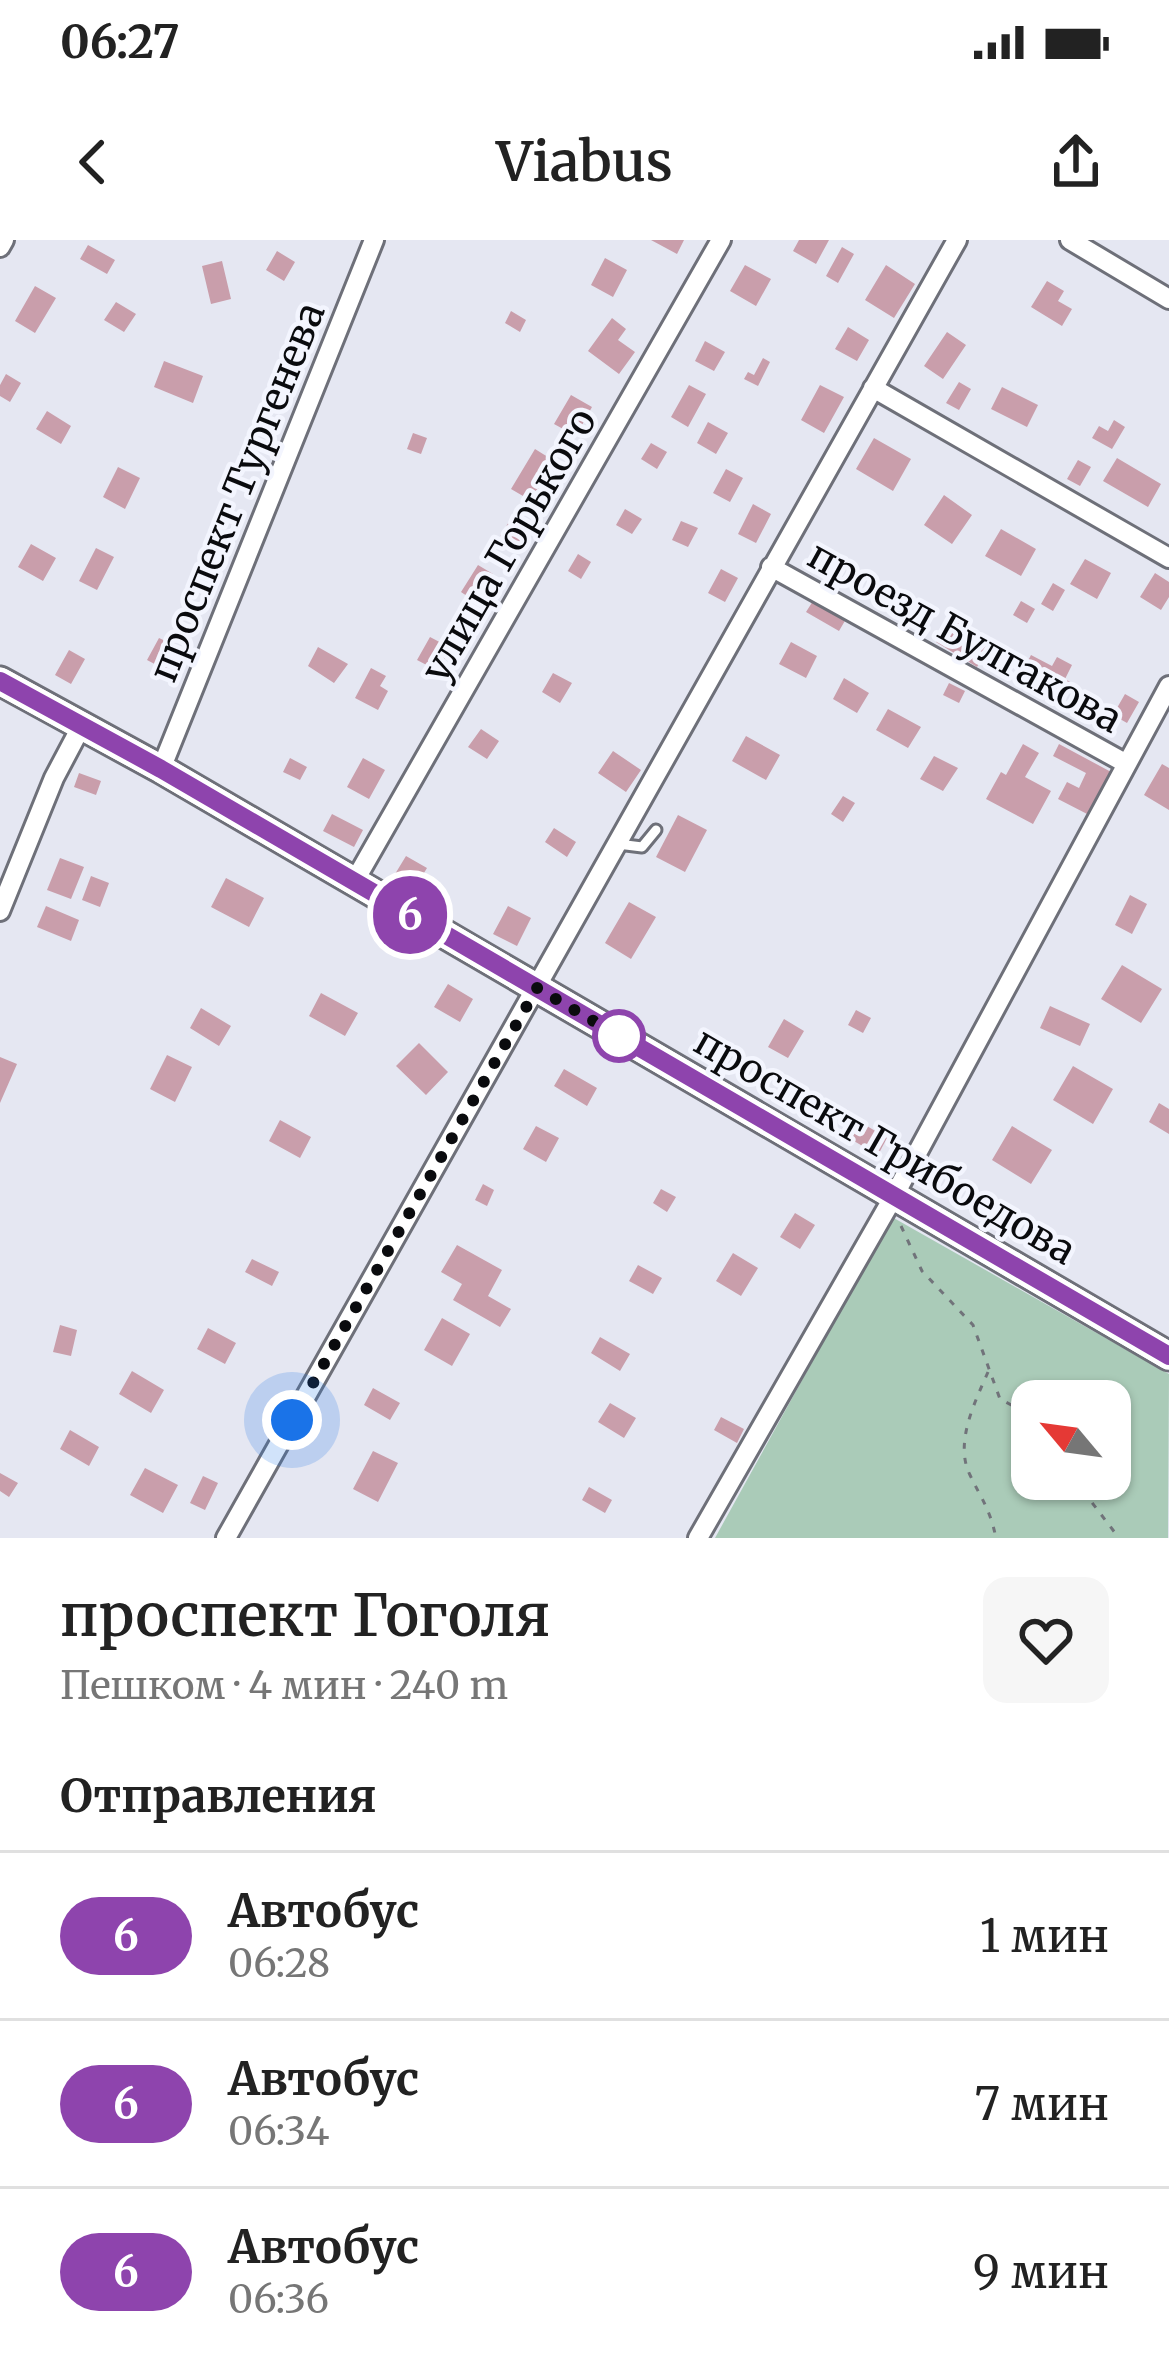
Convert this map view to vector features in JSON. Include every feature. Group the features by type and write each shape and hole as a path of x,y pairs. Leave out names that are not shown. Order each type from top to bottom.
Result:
{"street":[{"name":"проспект Тургенева","path":"161,769 374,240"},
{"name":"улица Горького","path":"354,882 721,240"},
{"path":"226,1538 957,240"},
{"path":"1070,240 1169,299"},
{"path":"873,388 1169,558"},
{"name":"проезд Булгакова","path":"771,567 1127,764"},
{"name":"проспект Грибоедова","path":"0,681 161,769 892,1199 1169,1356"},
{"path":"698,1538 892,1199 1169,686"},
{"path":"0,911 80,727"}],"lane":[{"path":"618,844 642,848 656,830"}],"path":[{"path":"892,1199 922,1271 973,1325 1000,1399 1011,1405"},
{"path":"989,1370 967,1423 966,1471 989,1506 996,1538"},
{"path":"1090,1500 1119,1538"}],"green space":[{"path":"892,1217 1169,1374 1168,1538 715,1538"}],"building":[{"path":"651,240 684,240 677,254"},
{"path":"799,240 829,240 816,264 793,251"},
{"path":"88,245 115,260 107,274 80,259"},
{"path":"842,247 854,254 838,283 826,276"},
{"path":"277,251 295,262 284,281 266,270"},
{"path":"605,258 627,270 613,297 591,285"},
{"path":"222,261 231,299 211,304 202,266"},
{"path":"745,265 771,279 756,306 730,291"},
{"path":"886,265 915,284 894,318 865,300"},
{"path":"1047,281 1064,291 1058,301 1072,309 1062,326 1031,307"},
{"path":"35,286 56,298 35,333 15,321"},
{"path":"116,302 136,314 124,332 104,320"},
{"path":"511,311 526,320 520,332 505,323"},
{"path":"612,318 626,329 618,340 635,352 619,374 588,351"},
{"path":"848,327 869,340 857,361 835,349"},
{"path":"947,332 966,345 943,379 924,366"},
{"path":"705,341 725,352 714,371 695,361"},
{"path":"763,358 770,362 758,386 744,379 748,372 754,375"},
{"path":"164,361 203,376 193,403 154,387"},
{"path":"6,374 21,383 10,402 0,396"},
{"path":"959,382 971,389 959,410 946,403"},
{"path":"689,385 706,394 688,427 671,417"},
{"path":"820,385 844,397 824,433 801,420"},
{"path":"1002,387 1038,405 1027,427 991,409"},
{"path":"571,395 592,407 576,436 554,424"},
{"path":"47,411 71,426 61,444 36,429"},
{"path":"1114,420 1125,427 1112,449 1092,438 1099,426 1108,431"},
{"path":"708,422 728,433 716,454 697,443"},
{"path":"413,433 427,438 421,454 407,449"},
{"path":"874,438 911,459 893,491 856,469"},
{"path":"651,443 667,452 657,469 641,459"},
{"path":"535,449 559,464 535,503 511,489"},
{"path":"1117,458 1161,484 1148,507 1103,481"},
{"path":"1078,460 1091,467 1080,486 1067,479"},
{"path":"118,467 140,478 125,509 103,497"},
{"path":"726,469 743,478 730,502 713,493"},
{"path":"944,495 972,515 952,544 924,525"},
{"path":"753,504 771,514 756,543 738,534"},
{"path":"625,509 642,519 632,534 616,525"},
{"path":"681,521 698,528 688,547 672,540"},
{"path":"509,522 528,534 519,548 500,536"},
{"path":"1001,529 1036,549 1021,576 985,556"},
{"path":"31,544 56,558 43,581 18,567"},
{"path":"96,548 114,557 97,590 79,581"},
{"path":"578,554 591,562 581,579 568,571"},
{"path":"1085,559 1111,573 1097,599 1070,584"},
{"path":"478,565 493,574 476,602 461,592"},
{"path":"721,569 738,578 725,602 708,593"},
{"path":"1155,573 1169,582 1169,597 1161,610 1140,597"},
{"path":"1053,583 1065,590 1053,611 1041,604"},
{"path":"813,601 846,619 839,631 806,612"},
{"path":"1021,601 1035,609 1027,623 1013,615"},
{"path":"952,616 993,641 977,667 936,642"},
{"path":"430,637 451,648 438,671 417,660"},
{"path":"159,638 178,647 166,670 147,660"},
{"path":"791,642 817,656 806,678 779,664"},
{"path":"318,647 348,664 334,683 308,666"},
{"path":"69,650 85,659 71,684 55,675"},
{"path":"1031,655 1052,666 1057,657 1072,665 1065,679 1074,684 1062,704 1018,680"},
{"path":"371,668 386,676 380,686 388,691 378,710 355,698"},
{"path":"553,673 572,683 560,703 542,692"},
{"path":"844,678 869,693 857,713 833,699"},
{"path":"949,683 965,691 959,703 943,695"},
{"path":"1125,694 1139,702 1127,723 1113,715"},
{"path":"888,709 921,727 908,748 876,730"},
{"path":"481,729 499,741 487,759 468,747"},
{"path":"746,736 780,755 766,780 732,761"},
{"path":"1023,744 1039,753 1025,777 1051,791 1033,824 986,799"},
{"path":"1059,744 1113,773 1091,816 1058,799 1067,782 1079,788 1086,773 1053,756"},
{"path":"613,751 641,770 626,792 598,773"},
{"path":"934,756 958,768 943,791 920,779"},
{"path":"290,758 307,767 300,780 283,772"},
{"path":"363,758 385,770 369,799 347,787"},
{"path":"1162,764 1169,768 1169,810 1144,795"},
{"path":"79,773 101,781 96,795 74,787"},
{"path":"843,796 855,803 843,822 831,814"},
{"path":"332,814 363,830 354,847 323,831"},
{"path":"678,815 707,830 685,872 656,857"},
{"path":"554,828 576,842 567,857 545,842"},
{"path":"406,856 427,868 413,891 392,879"},
{"path":"60,858 84,867 71,899 47,890"},
{"path":"91,876 109,883 100,907 82,900"},
{"path":"226,878 264,898 249,927 211,907"},
{"path":"1130,895 1147,904 1132,934 1115,925"},
{"path":"629,902 656,917 631,959 605,943"},
{"path":"46,906 79,920 71,941 37,927"},
{"path":"508,906 531,918 517,946 493,934"},
{"path":"1122,965 1162,989 1141,1023 1101,999"},
{"path":"448,984 473,999 460,1022 434,1007"},
{"path":"321,993 358,1013 345,1036 309,1016"},
{"path":"1050,1006 1090,1024 1080,1046 1040,1028"},
{"path":"201,1008 231,1026 219,1046 190,1028"},
{"path":"856,1010 871,1018 863,1033 848,1025"},
{"path":"784,1019 804,1031 788,1058 768,1047"},
{"path":"419,1043 448,1072 426,1095 396,1066"},
{"path":"167,1055 192,1067 175,1102 150,1089"},
{"path":"0,1057 17,1064 0,1103"},
{"path":"1073,1066 1113,1089 1093,1124 1053,1100"},
{"path":"564,1069 597,1088 587,1106 554,1086"},
{"path":"1159,1103 1169,1109 1169,1134 1149,1122"},
{"path":"280,1120 311,1137 300,1158 269,1141"},
{"path":"857,1120 887,1138 878,1155 847,1137"},
{"path":"536,1126 559,1138 546,1162 523,1149"},
{"path":"1012,1126 1052,1150 1031,1184 992,1160"},
{"path":"483,1184 494,1190 487,1206 475,1200"},
{"path":"661,1189 676,1197 667,1212 653,1203"},
{"path":"795,1213 815,1225 800,1249 780,1237"},
{"path":"457,1245 502,1270 488,1296 511,1309 500,1327 453,1300 462,1284 441,1272"},
{"path":"733,1253 758,1268 741,1296 716,1281"},
{"path":"252,1259 279,1272 272,1286 245,1272"},
{"path":"638,1265 662,1278 653,1294 629,1281"},
{"path":"442,1318 470,1334 452,1366 424,1350"},
{"path":"60,1325 77,1330 71,1356 53,1352"},
{"path":"208,1328 236,1343 225,1364 197,1349"},
{"path":"600,1337 630,1354 620,1371 591,1353"},
{"path":"132,1371 164,1390 151,1413 119,1394"},
{"path":"373,1388 400,1403 390,1420 364,1405"},
{"path":"610,1403 636,1418 624,1438 598,1422"},
{"path":"721,1417 744,1429 737,1443 714,1430"},
{"path":"70,1430 99,1447 89,1466 60,1449"},
{"path":"373,1451 398,1463 378,1502 353,1489"},
{"path":"145,1468 178,1485 163,1513 130,1495"},
{"path":"0,1473 18,1483 9,1497 0,1491"},
{"path":"203,1476 218,1483 205,1510 190,1503"},
{"path":"589,1487 612,1500 605,1513 582,1500"}],"bus line":[{"name":"6","path":"0,681 161,769 1169,1356"}],"route":[{"path":"292,1420 537,988 619,1036"}]}
